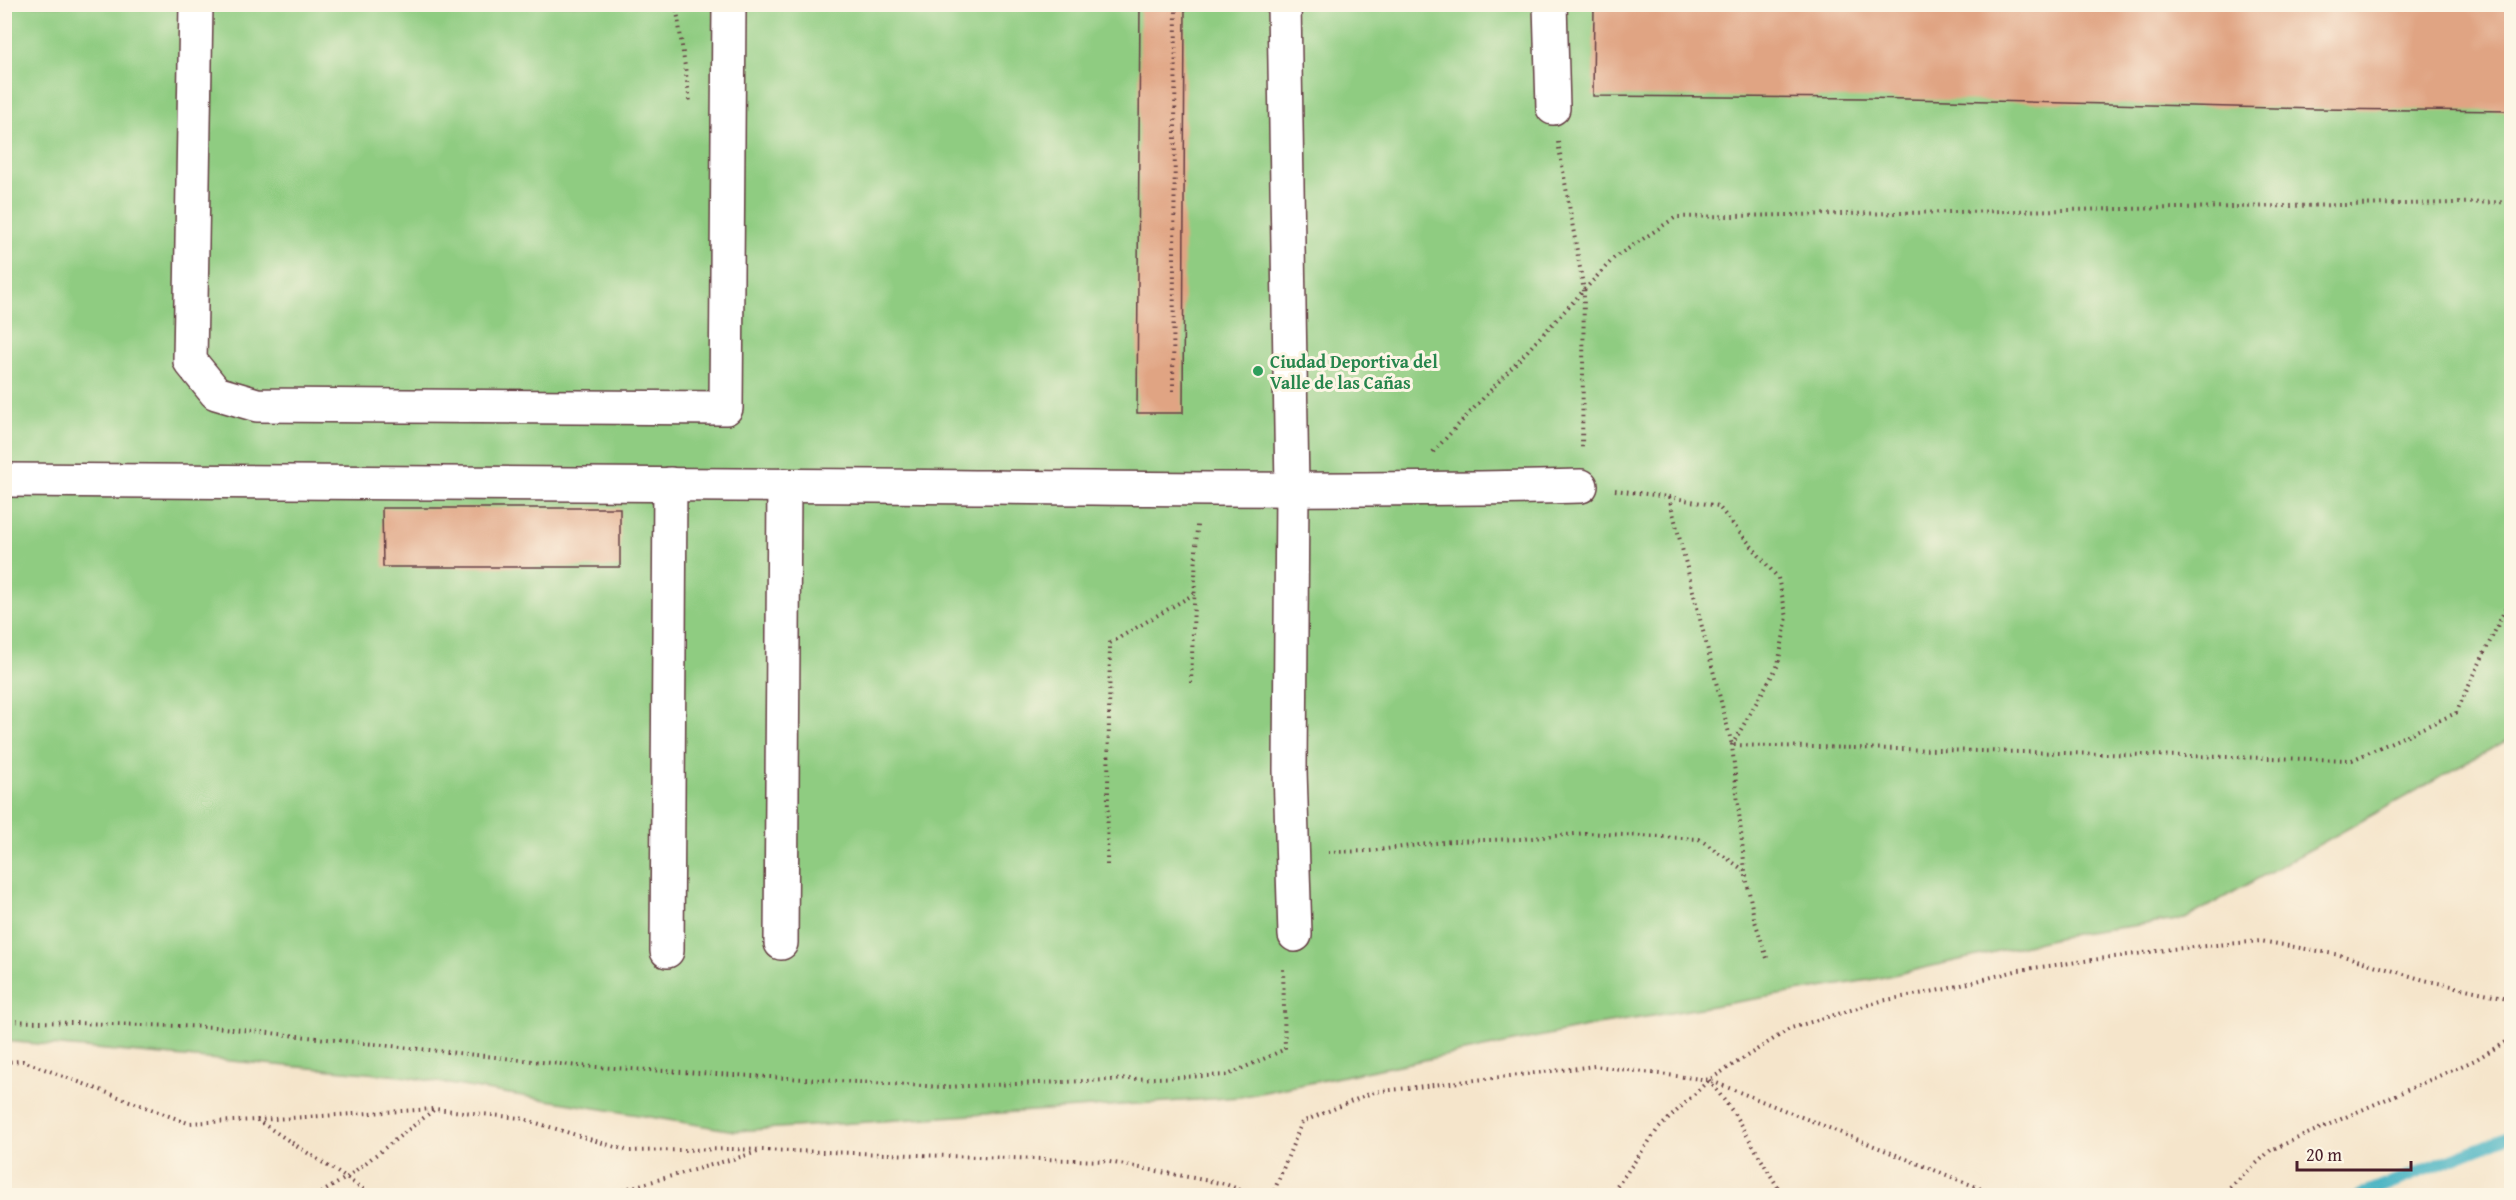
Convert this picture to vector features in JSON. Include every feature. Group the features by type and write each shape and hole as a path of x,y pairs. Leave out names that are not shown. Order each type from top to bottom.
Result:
{"street":[{"path":"196,4 190,361 216,393 257,405 726,408 729,4"},
{"path":"1284,4 1292,488 1290,770 1295,935"},
{"path":"1550,4 1553,108"},
{"path":"4,480 1198,489 1581,486"},
{"path":"668,951 670,484"},
{"path":"781,944 784,485"}],"path":[{"path":"1173,391 1176,4"},
{"path":"1553,108 1584,291 1581,486 1669,496 1718,506 1778,578 1787,617 1778,665 1732,745"},
{"path":"1399,489 1614,258 1676,217 2511,202"},
{"path":"1191,683 1198,489"},
{"path":"1669,496 1732,745 1745,871 1754,918 1767,958"},
{"path":"1107,865 1110,643 1194,594"},
{"path":"1732,745 2352,760 2456,713 2511,595"},
{"path":"1292,851 1370,851 1451,841 1597,833 1699,839 1745,871"},
{"path":"4,1021 214,1027 579,1066 943,1088 1228,1075 1285,1049 1283,951 1295,935"},
{"path":"1610,1196 1658,1129 1709,1080 1791,1028 1881,1001 1946,989 2019,970 2261,940 2340,955 2424,980 2511,999"},
{"path":"2221,1196 2271,1150 2475,1060 2511,1038"},
{"path":"4,1062 23,1061 189,1123 435,1108 520,1118 629,1151 762,1150 1104,1161 1225,1184 1256,1196"},
{"path":"1272,1196 1302,1122 1374,1092 1595,1066 1709,1080 2000,1196"},
{"path":"1709,1080 1733,1112 1783,1196"},
{"path":"316,1196 346,1178 435,1108"},
{"path":"257,1120 374,1196"},
{"path":"600,1196 762,1150"},
{"path":"1414,1196 1438,1191 1458,1196"}],"green space":[{"name":"Ciudad Deportiva del Valle de las Cañas","path":"4,5 2511,5 2511,738 2185,919 2079,933 1875,979 1597,1025 1240,1097 735,1131 401,1076 5,1041"}],"building":[{"path":"1140,4 1185,4 1183,413 1137,413"},
{"path":"1594,4 2512,4 2512,111 2316,109 1866,98 1593,96"},
{"path":"382,508 620,508 620,567 383,567"}],"waterway":[{"path":"2359,1196 2512,1135"}],"place":[{"name":"Ciudad Deportiva del Valle de las Cañas","path":"1258,371"}]}
